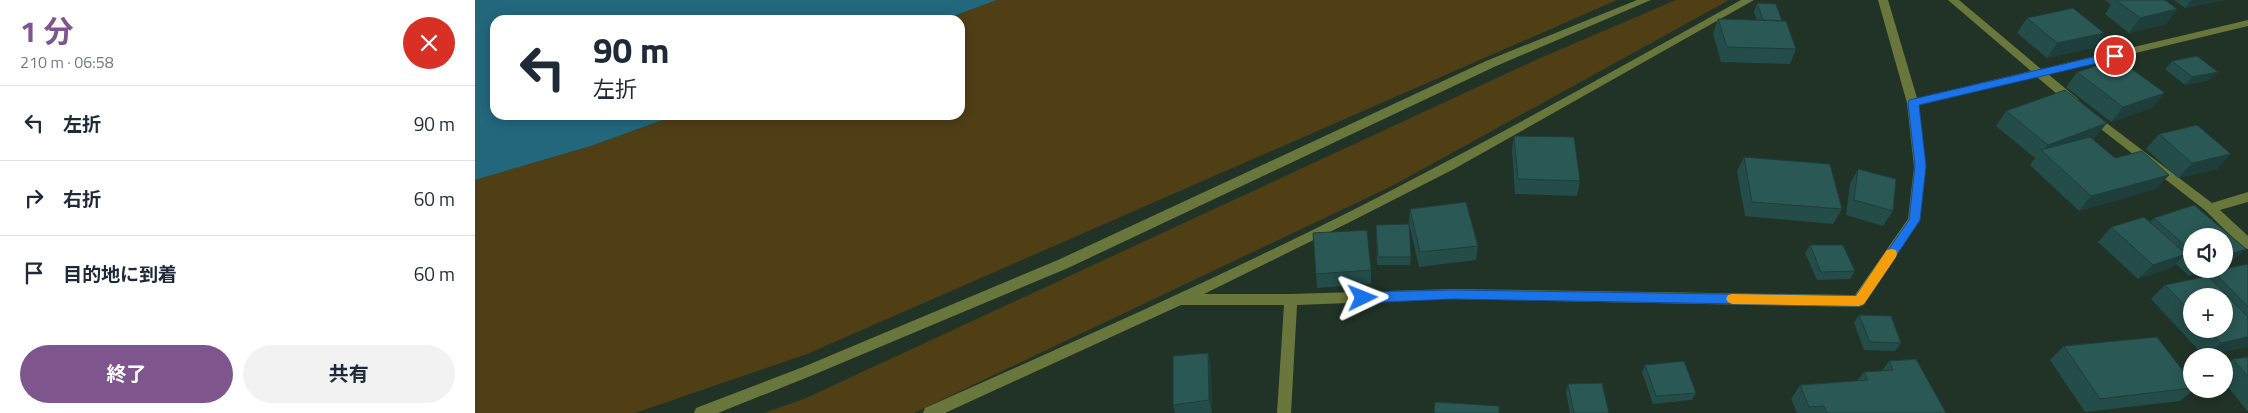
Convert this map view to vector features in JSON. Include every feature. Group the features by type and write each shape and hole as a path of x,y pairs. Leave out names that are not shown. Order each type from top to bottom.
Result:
{"street":[{"path":"701,413 808,371 1063,264 1490,64 1646,0"},
{"path":"930,413 1179,299 1348,218 1469,156 1749,0"},
{"path":"1179,299 1291,300 1453,294 1859,301 1914,220 1921,166 1913,103 1883,0"},
{"path":"1953,0 2039,74 2210,208 2248,244"},
{"path":"1913,103 2248,23"},
{"path":"2210,208 2248,197"},
{"path":"1284,413 1291,300"}],"shaded area":[{"path":"997,0 1617,0 807,354 635,413 475,413 475,180 591,146 663,120 965,120 965,15 956,15"},
{"path":"1676,0 1729,0 1394,185 914,413 764,413 806,398 1538,59"}],"water":[{"path":"475,0 997,0 956,15 490,15 490,120 663,120 591,146 475,180"}],"building":[{"path":"2116,0 2165,0 2177,9 2140,18"},
{"path":"1757,3 1776,4 1782,21 1763,20"},
{"path":"2073,8 2104,33 2057,43 2027,18"},
{"path":"1718,19 1786,21 1796,49 1727,47"},
{"path":"2197,56 2218,72 2192,77 2172,61"},
{"path":"2118,59 2165,93 2123,107 2077,72"},
{"path":"2065,90 2107,123 2048,145 2006,111"},
{"path":"2197,125 2231,154 2192,163 2159,134"},
{"path":"1514,136 1574,137 1580,181 1518,179"},
{"path":"2090,137 2115,158 2142,151 2169,175 2091,196 2041,150"},
{"path":"1744,157 1830,164 1842,209 1752,202"},
{"path":"1858,169 1896,179 1893,211 1854,200"},
{"path":"1466,202 1478,246 1420,252 1410,209"},
{"path":"2194,205 2221,228 2183,228 2183,244 2154,218"},
{"path":"2144,217 2183,251 2183,255 2153,265 2111,227"},
{"path":"1409,224 1411,257 1378,257 1376,225"},
{"path":"1367,230 1371,270 1316,274 1313,233"},
{"path":"2233,238 2246,249 2233,253"},
{"path":"1810,245 1843,245 1855,271 1821,272"},
{"path":"2248,264 2248,307 2233,292 2233,288 2230,288 2220,278 2233,278 2233,267"},
{"path":"2198,278 2210,278 2220,288 2183,288 2183,304 2165,285"},
{"path":"2233,302 2248,317 2248,337 2221,343 2216,338 2233,338"},
{"path":"1859,315 1891,316 1901,343 1870,342"},
{"path":"2157,337 2183,371 2183,389 2100,399 2064,346"},
{"path":"1208,353 1209,400 1173,405 1173,356"},
{"path":"2248,357 2248,377 2233,359"},
{"path":"1916,359 1946,413 1827,413 1824,406 1809,407 1800,385 1868,380 1864,372 1893,370 1889,361"},
{"path":"1684,361 1696,393 1656,396 1645,365"},
{"path":"1602,383 1609,413 1574,413 1568,384"},
{"path":"1435,402 1499,406 1499,413 1434,413"}],"slow traffic":[{"path":"1732,299 1859,301 1891,254"}],"route":[{"path":"1363,298 1453,294 1859,301 1914,220 1921,166 1913,103 2115,56"}]}
